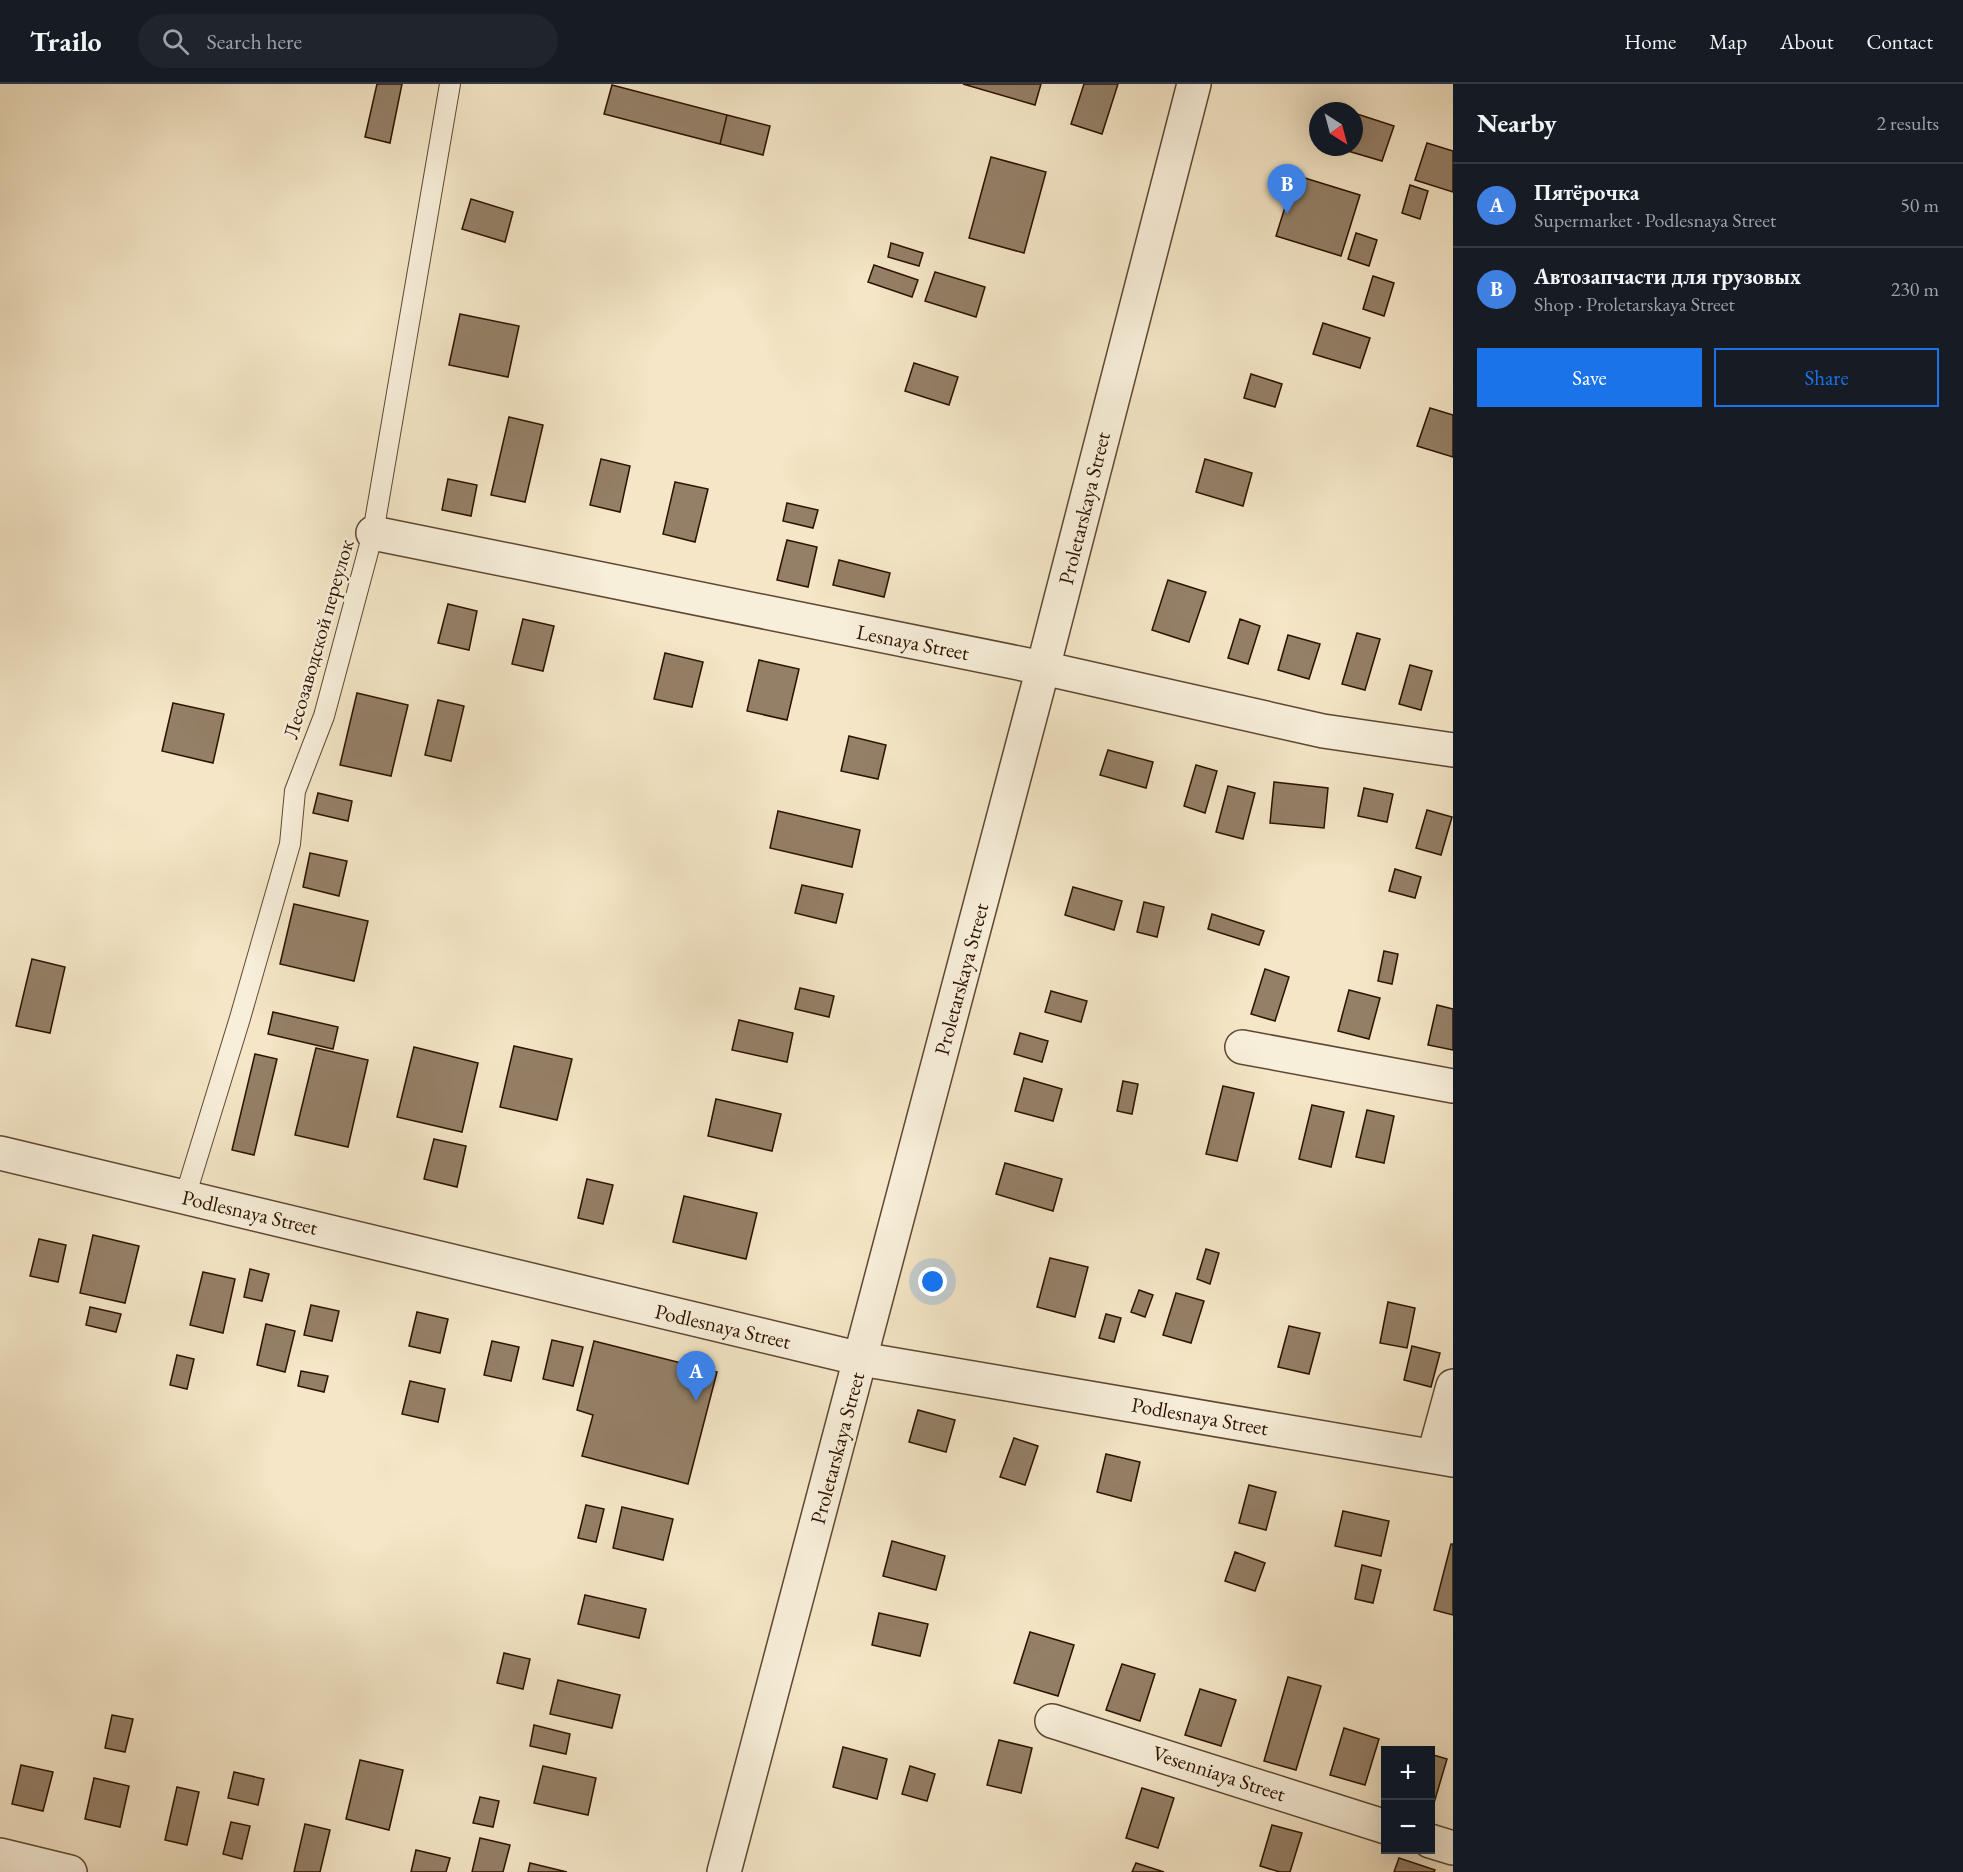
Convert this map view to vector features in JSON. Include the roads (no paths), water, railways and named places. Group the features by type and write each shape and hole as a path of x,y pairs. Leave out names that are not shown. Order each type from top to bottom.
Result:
{"street":[{"name":"Proletarskaya Street","path":"724,1872 1043,668 1194,84"},
{"name":"Lesnaya Street","path":"373,533 1043,668 1323,731 1453,750"},
{"path":"1242,1047 1453,1086"},
{"name":"Podlesnaya Street","path":"0,1153 861,1359 1444,1458"},
{"path":"1444,1458 1453,1386"},
{"name":"Vesenniaya Street","path":"1052,1721 1381,1825"},
{"path":"1435,1842 1453,1848"},
{"path":"0,1855 70,1872"}],"lane":[{"name":"Лесозаводской переулок","path":"185,1197 290,844 295,791 324,716 373,533 450,84"}],"place":[{"name":"Автозапчасти для грузовых","path":"1287,214"},
{"name":"Пятёрочка","path":"696,1401"}]}
